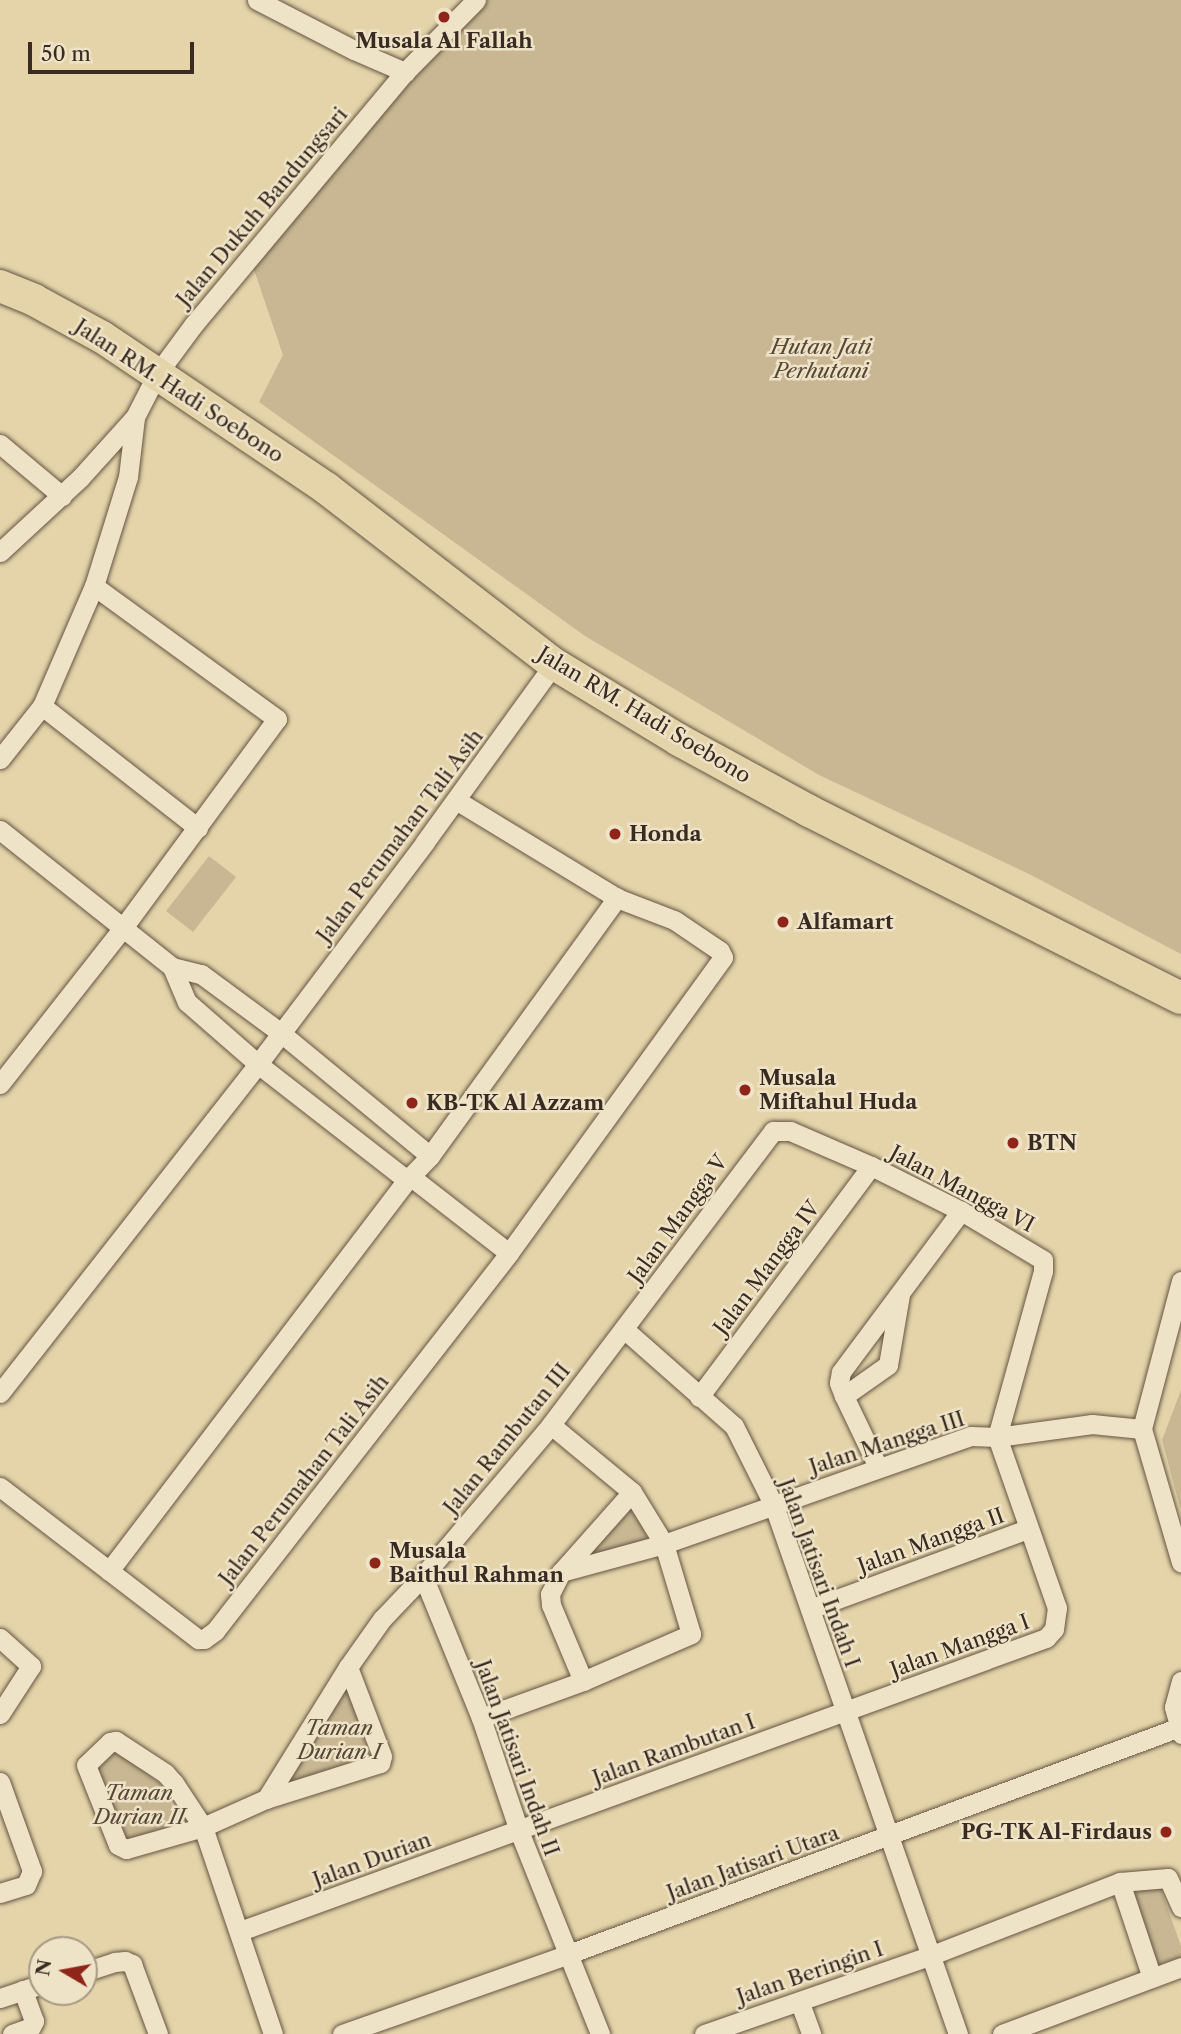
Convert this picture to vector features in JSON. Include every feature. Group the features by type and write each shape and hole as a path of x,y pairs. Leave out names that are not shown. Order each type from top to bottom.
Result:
{"main road":[{"name":"Jalan RM. Hadi Soebono","path":"0,286 34,300 102,337 326,488 554,664 679,740 809,811 1181,998"}],"street":[{"path":"257,0 354,50 405,72"},
{"name":"Jalan Dukuh Bandungsari","path":"135,417 157,374 194,324 405,72 476,0"},
{"path":"0,552 62,496 135,417"},
{"path":"0,758 42,706 94,586 128,477 135,417"},
{"path":"0,444 62,496"},
{"path":"0,1084 122,929 276,719 94,586"},
{"name":"Jalan Perumahan Tali Asih","path":"0,1394 258,1064 456,800 554,664"},
{"path":"42,706 198,828"},
{"path":"109,1571 409,1178 430,1156 617,898 456,800"},
{"path":"0,830 172,967 201,974 281,1033 430,1156"},
{"name":"Jalan Perumahan Tali Asih","path":"0,1487 198,1639 209,1636 509,1253 721,962 720,951 674,920 617,898"},
{"path":"172,967 187,1002 258,1064 509,1253"},
{"name":"Jalan Mangga VI","path":"767,1136 779,1129 790,1131 871,1166 961,1211 1043,1260 1043,1271 997,1437"},
{"name":"Jalan Mangga V","path":"625,1330 767,1136"},
{"name":"Jalan Mangga IV","path":"699,1397 871,1166"},
{"path":"878,1467 844,1396 839,1383 841,1372 961,1211"},
{"path":"1181,1281 1142,1429 1181,1562"},
{"path":"844,1396 888,1365 900,1292"},
{"name":"Jalan Jatisari Indah I","path":"625,1330 734,1426 774,1506 958,2034"},
{"name":"Jalan Rambutan III","path":"266,1799 348,1667 382,1619 423,1576 551,1425 625,1330"},
{"name":"Jalan Mangga III","path":"561,1572 664,1544 971,1436 997,1437 1092,1424 1142,1429"},
{"path":"481,1718 583,1681 691,1634 664,1544 632,1492 551,1425"},
{"name":"Jalan Mangga I","path":"844,1712 1042,1641 1051,1634 1057,1619 1057,1608 1027,1530 997,1437"},
{"path":"583,1681 549,1600 561,1572 632,1492"},
{"name":"Jalan Mangga II","path":"810,1609 1027,1530"},
{"name":"Jalan Jatisari Indah II","path":"423,1576 481,1718 519,1831 566,1955 600,2034"},
{"path":"0,1638 31,1666 0,1714"},
{"path":"273,2034 203,1828 165,1773 122,1742 110,1742 89,1760 87,1769 120,1848 126,1849 203,1828 266,1799 382,1760 348,1667"},
{"path":"1179,1731 1174,1707 1181,1681"},
{"name":"Jalan Rambutan I","path":"519,1831 844,1712"},
{"name":"Jalan Jatisari Utara","path":"342,2034 1179,1731"},
{"path":"0,1893 26,1885 32,1871 1,1789"},
{"name":"Jalan Durian","path":"240,1931 519,1831"},
{"name":"Jalan Beringin I","path":"704,2034 800,2003 932,1955 1120,1882 1168,1878 1181,1907"},
{"path":"1120,1882 1152,1978"},
{"path":"98,1968 125,1961 132,1964 158,2034"},
{"path":"1012,2032 1181,1967"},
{"path":"0,1998 28,1989"},
{"path":"800,2003 811,2034"},
{"path":"12,2034 33,2025 33,2006"}],"green space":[{"name":"Hutan Jati Perhutani","path":"478,0 1181,0 1181,954 1031,875 819,775 585,636 259,402 283,355 250,258"},
{"path":"209,856 236,877 193,932 166,911"},
{"path":"1181,1390 1181,1511 1162,1440"},
{"path":"630,1499 647,1538 599,1559 592,1546"},
{"name":"Taman Durian I","path":"347,1689 370,1755 294,1783 286,1771"},
{"name":"Taman Durian II","path":"117,1748 164,1787 179,1823 123,1846 89,1768"},
{"path":"1159,1884 1181,1946 1181,1957 1150,1968 1126,1896"}],"place":[{"name":"Musala Al Fallah","path":"444,17"},
{"name":"Honda","path":"615,834"},
{"name":"Alfamart","path":"783,922"},
{"name":"Musala Miftahul Huda","path":"745,1090"},
{"name":"KB-TK Al Azzam","path":"412,1103"},
{"name":"BTN","path":"1013,1143"},
{"name":"Musala Baithul Rahman","path":"375,1563"},
{"name":"PG-TK Al-Firdaus","path":"1166,1832"}]}
